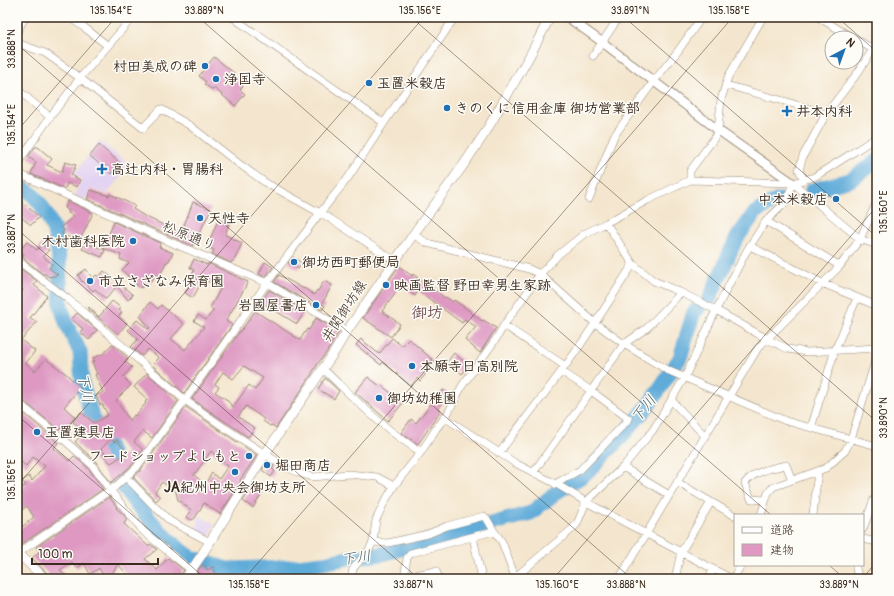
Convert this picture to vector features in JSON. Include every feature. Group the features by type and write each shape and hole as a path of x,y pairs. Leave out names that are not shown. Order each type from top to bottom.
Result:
{"main road":[{"name":"井関御坊線","path":"185,579 196,567 265,454 335,351 347,330 485,133 550,17"},
{"path":"17,553 45,579"}],"street":[{"path":"17,32 26,17"},
{"path":"69,17 108,46"},
{"path":"17,164 80,78 133,17"},
{"path":"232,17 384,123"},
{"path":"17,553 113,488 136,468 267,283 348,178 455,17"},
{"path":"567,17 718,130 793,183 860,239 877,246"},
{"path":"593,56 619,17"},
{"path":"589,199 614,136 702,17"},
{"path":"690,180 690,171 715,137 718,130 721,100 728,77 763,17"},
{"path":"818,17 840,30"},
{"path":"17,43 45,53 80,78 143,128 161,109 190,125 266,183 320,213 395,261"},
{"path":"804,180 798,170 803,156 826,114 876,48 864,43"},
{"path":"726,85 826,114"},
{"path":"17,89 50,117"},
{"path":"351,579 353,569 369,550 373,542 376,520 394,486 421,452 448,413 462,386 496,340 504,325 540,274 559,254 584,234 648,200 690,180 793,183 814,177 877,137"},
{"name":"松原通り","path":"17,173 175,244 267,283 347,330"},
{"path":"373,542 388,543 428,534 447,526 484,516 502,542 514,578 571,530 577,524 586,502 623,467 653,430 671,400 681,375 746,252 766,221 786,202 793,183"},
{"path":"619,579 758,348 840,266 860,239 877,202"},
{"path":"766,221 840,266"},
{"path":"606,223 633,264 654,281 716,310 767,339 788,349 807,352 877,348"},
{"path":"413,234 427,243 529,269 540,274 595,323 624,344 667,370 786,420 877,446"},
{"path":"750,246 822,283 877,306"},
{"path":"17,260 68,299 185,400 279,463 299,473 312,477 349,474 377,477 394,486"},
{"path":"499,453 595,323 633,264"},
{"path":"533,473 590,390 624,344 647,328 680,292"},
{"path":"811,428 835,350 858,298"},
{"path":"504,325 629,419 580,470 557,485"},
{"path":"761,514 768,493 773,487 826,468 845,452 851,439 877,355"},
{"path":"323,368 353,398 383,424 421,452"},
{"path":"671,400 705,436"},
{"path":"17,402 63,439 92,465 113,488 144,532 196,567"},
{"path":"444,417 514,463 732,579 740,566"},
{"path":"766,500 751,499 745,483 749,478 768,468 786,465 792,480"},
{"path":"623,467 669,496"},
{"path":"813,514 818,471"},
{"path":"126,477 170,521 210,542"},
{"path":"677,482 734,515"},
{"path":"864,527 876,498"},
{"path":"675,579 681,552 711,502"},
{"path":"439,579 436,571 404,578 407,558 411,553 494,530"},
{"path":"473,537 482,579"},
{"path":"864,539 877,542"},
{"path":"856,566 859,579"},
{"path":"708,579 713,569"}],"shaded area":[{"name":"高辻内科・胃腸科","path":"100,141 130,165 107,194 91,189 84,200 74,196 82,179 74,174"},
{"path":"199,516 215,524 208,538 195,531 199,522 197,521"}],"building":[{"path":"214,57 234,73 232,75 244,84 240,90 245,94 235,106 214,88 213,90 204,84 206,82 199,76"},
{"name":"高辻内科・胃腸科","path":"99,145 120,163 111,174 90,156"},
{"path":"35,147 38,147 52,159 47,165 62,172 65,162 76,165 71,175 80,180 77,187 67,183 65,189 31,174 36,162 28,157"},
{"path":"91,190 109,196 110,194 123,200 135,206 133,209 146,217 181,233 193,202 211,209 193,246 87,199"},
{"path":"17,197 39,217 31,225 22,218 17,224 17,213 20,209 17,207"},
{"path":"68,201 93,213 79,242 62,234 64,230 61,227 74,216 68,213 69,211 65,208"},
{"path":"218,220 229,224 225,235 242,243 234,261 231,263 212,254 214,250 207,247"},
{"path":"114,222 161,243 159,247 173,253 168,262 166,262 159,278 156,276 144,287 143,286 140,288 122,270 129,263 120,259 121,255 103,248"},
{"path":"27,242 37,250 42,244 49,250 43,256 52,264 49,268 58,275 49,277 43,274 22,257 24,254 20,250"},
{"path":"84,242 105,250 102,257 82,249"},
{"path":"293,257 302,263 298,269 288,263"},
{"path":"194,259 207,265 208,263 248,282 226,321 232,325 184,393 152,365 159,358 148,349 142,356 131,347 138,339 128,330 137,320 148,329 150,328 140,316 150,302 158,309 161,305 184,324 171,339 185,350 204,327 194,321 198,315 206,320 214,310 210,308 221,288 203,279 193,298 185,293 191,282 190,281 194,270 190,268"},
{"path":"265,262 273,267 265,277 259,274"},
{"path":"17,266 37,281 34,285 47,296 30,318 37,322 21,340 35,351 26,363 35,371 46,359 81,387 64,407 75,417 64,430 61,428 59,430 17,397 17,297 23,290 20,288 22,284 17,280"},
{"path":"399,266 412,276 413,274 445,298 446,297 453,302 454,300 482,321 483,320 496,328 480,353 465,340 476,327 465,319 462,323 420,292 418,291 415,296 402,285 382,311 400,324 391,337 363,318"},
{"path":"86,269 93,279 96,275 99,277 104,271 133,295 128,300 117,286 106,299 95,289 93,291 83,281 82,282 78,275"},
{"path":"279,275 314,295 324,281 332,285 322,304 325,306 322,310 274,282"},
{"path":"269,290 305,311 297,324 261,302"},
{"path":"112,301 121,308 119,310 122,312 119,316 127,323 118,334 88,309 89,307 99,317"},
{"path":"255,311 300,340 307,329 309,330 316,318 339,332 276,428 263,421 264,419 246,406 238,417 255,428 248,437 192,399","holes":["244,366 263,378 255,390 249,385 233,407 226,399 215,392 219,387 215,384 223,372 233,379"]},
{"path":"77,313 97,330 89,340 80,332 83,329 72,319"},
{"path":"392,338 402,346 409,339 433,360 427,368 429,370 420,381 417,378 411,386 383,362 381,365 356,345 361,339 379,354"},
{"path":"112,344 128,358 125,362 132,367 123,377 131,385 116,400 130,421 146,403 145,402 147,399 134,387 147,373 178,401 152,438 143,431 134,442 143,450 132,465 111,483 96,462 75,442 85,431 73,422 81,412 94,423 108,415 102,404 100,405 96,396 103,392 95,375 97,374 92,362 94,361 93,358 103,354","holes":["111,439 114,442 117,440 127,453 111,463 103,455 105,453 101,449"]},
{"path":"454,353 469,366 462,374 448,361"},
{"name":"御坊幼稚園","path":"368,377 380,386 381,385 403,403 388,421 355,392"},
{"path":"325,378 339,391 334,399 318,389"},
{"path":"443,390 449,394 438,409 441,411 418,444 401,433 411,419 416,423"},
{"path":"186,407 257,455 220,514 204,503 195,518 192,520 186,517 191,510 178,500 176,492 162,482 155,492 160,497 156,501 133,477 140,471","holes":["211,451 228,466 219,479 212,473 205,484 194,475"]},
{"path":"17,408 58,443 54,448 69,461 74,456 88,468 103,489 19,546 17,546 17,531 34,517 27,506 17,514 17,492 26,485 22,481 29,476 32,481 45,466 33,457 26,466 17,458"},
{"path":"267,461 274,466 272,469 275,471 271,477 262,470"},
{"path":"252,487 262,493 253,508 243,501"},
{"path":"109,497 117,507 116,508 127,519 124,524 148,546 150,544 157,549 145,559 157,570 168,558 184,570 179,579 131,579 118,564 108,579 105,579 99,568 90,574 84,563 77,568 72,562 60,570 69,579 51,579 49,575 32,558 39,552 36,547"},
{"path":"205,565 207,570 213,567 218,579 200,579 197,572 200,567"}],"waterway":[{"name":"下川","path":"812,190 850,180 877,161"},
{"name":"下川","path":"17,184 32,194 41,205 54,231 59,258 61,307 67,325 80,352 82,384 92,417 107,442 116,465 118,478 132,499 160,531 176,546 191,557 227,569 288,567 382,554 531,513 554,494 584,475 616,443 648,406 680,358 694,312 698,309"},
{"name":"下川","path":"709,300 736,239 755,213 779,200"}],"place":[{"name":"村田美成の碑","path":"205,66"},
{"name":"浄国寺","path":"216,79"},
{"name":"玉置米穀店","path":"369,83"},
{"name":"きのくに信用金庫 御坊営業部","path":"447,108"},
{"name":"井本内科","path":"787,111"},
{"name":"高辻内科・胃腸科","path":"102,169"},
{"name":"中本米穀店","path":"836,199"},
{"name":"天性寺","path":"200,218"},
{"name":"木村歯科医院","path":"133,241"},
{"name":"御坊西町郵便局","path":"294,262"},
{"name":"市立さざなみ保育園","path":"90,281"},
{"name":"映画監督 野田幸男生家跡","path":"386,285"},
{"name":"岩國屋書店","path":"316,305"},
{"name":"本願寺日高別院","path":"412,366"},
{"name":"御坊幼稚園","path":"379,398"},
{"name":"玉置建具店","path":"37,432"},
{"name":"フードショップよしもと","path":"249,456"},
{"name":"堀田商店","path":"267,465"},
{"name":"JA紀州中央会御坊支所","path":"235,472"}],"district":[{"name":"御坊","path":"427,313"}]}
